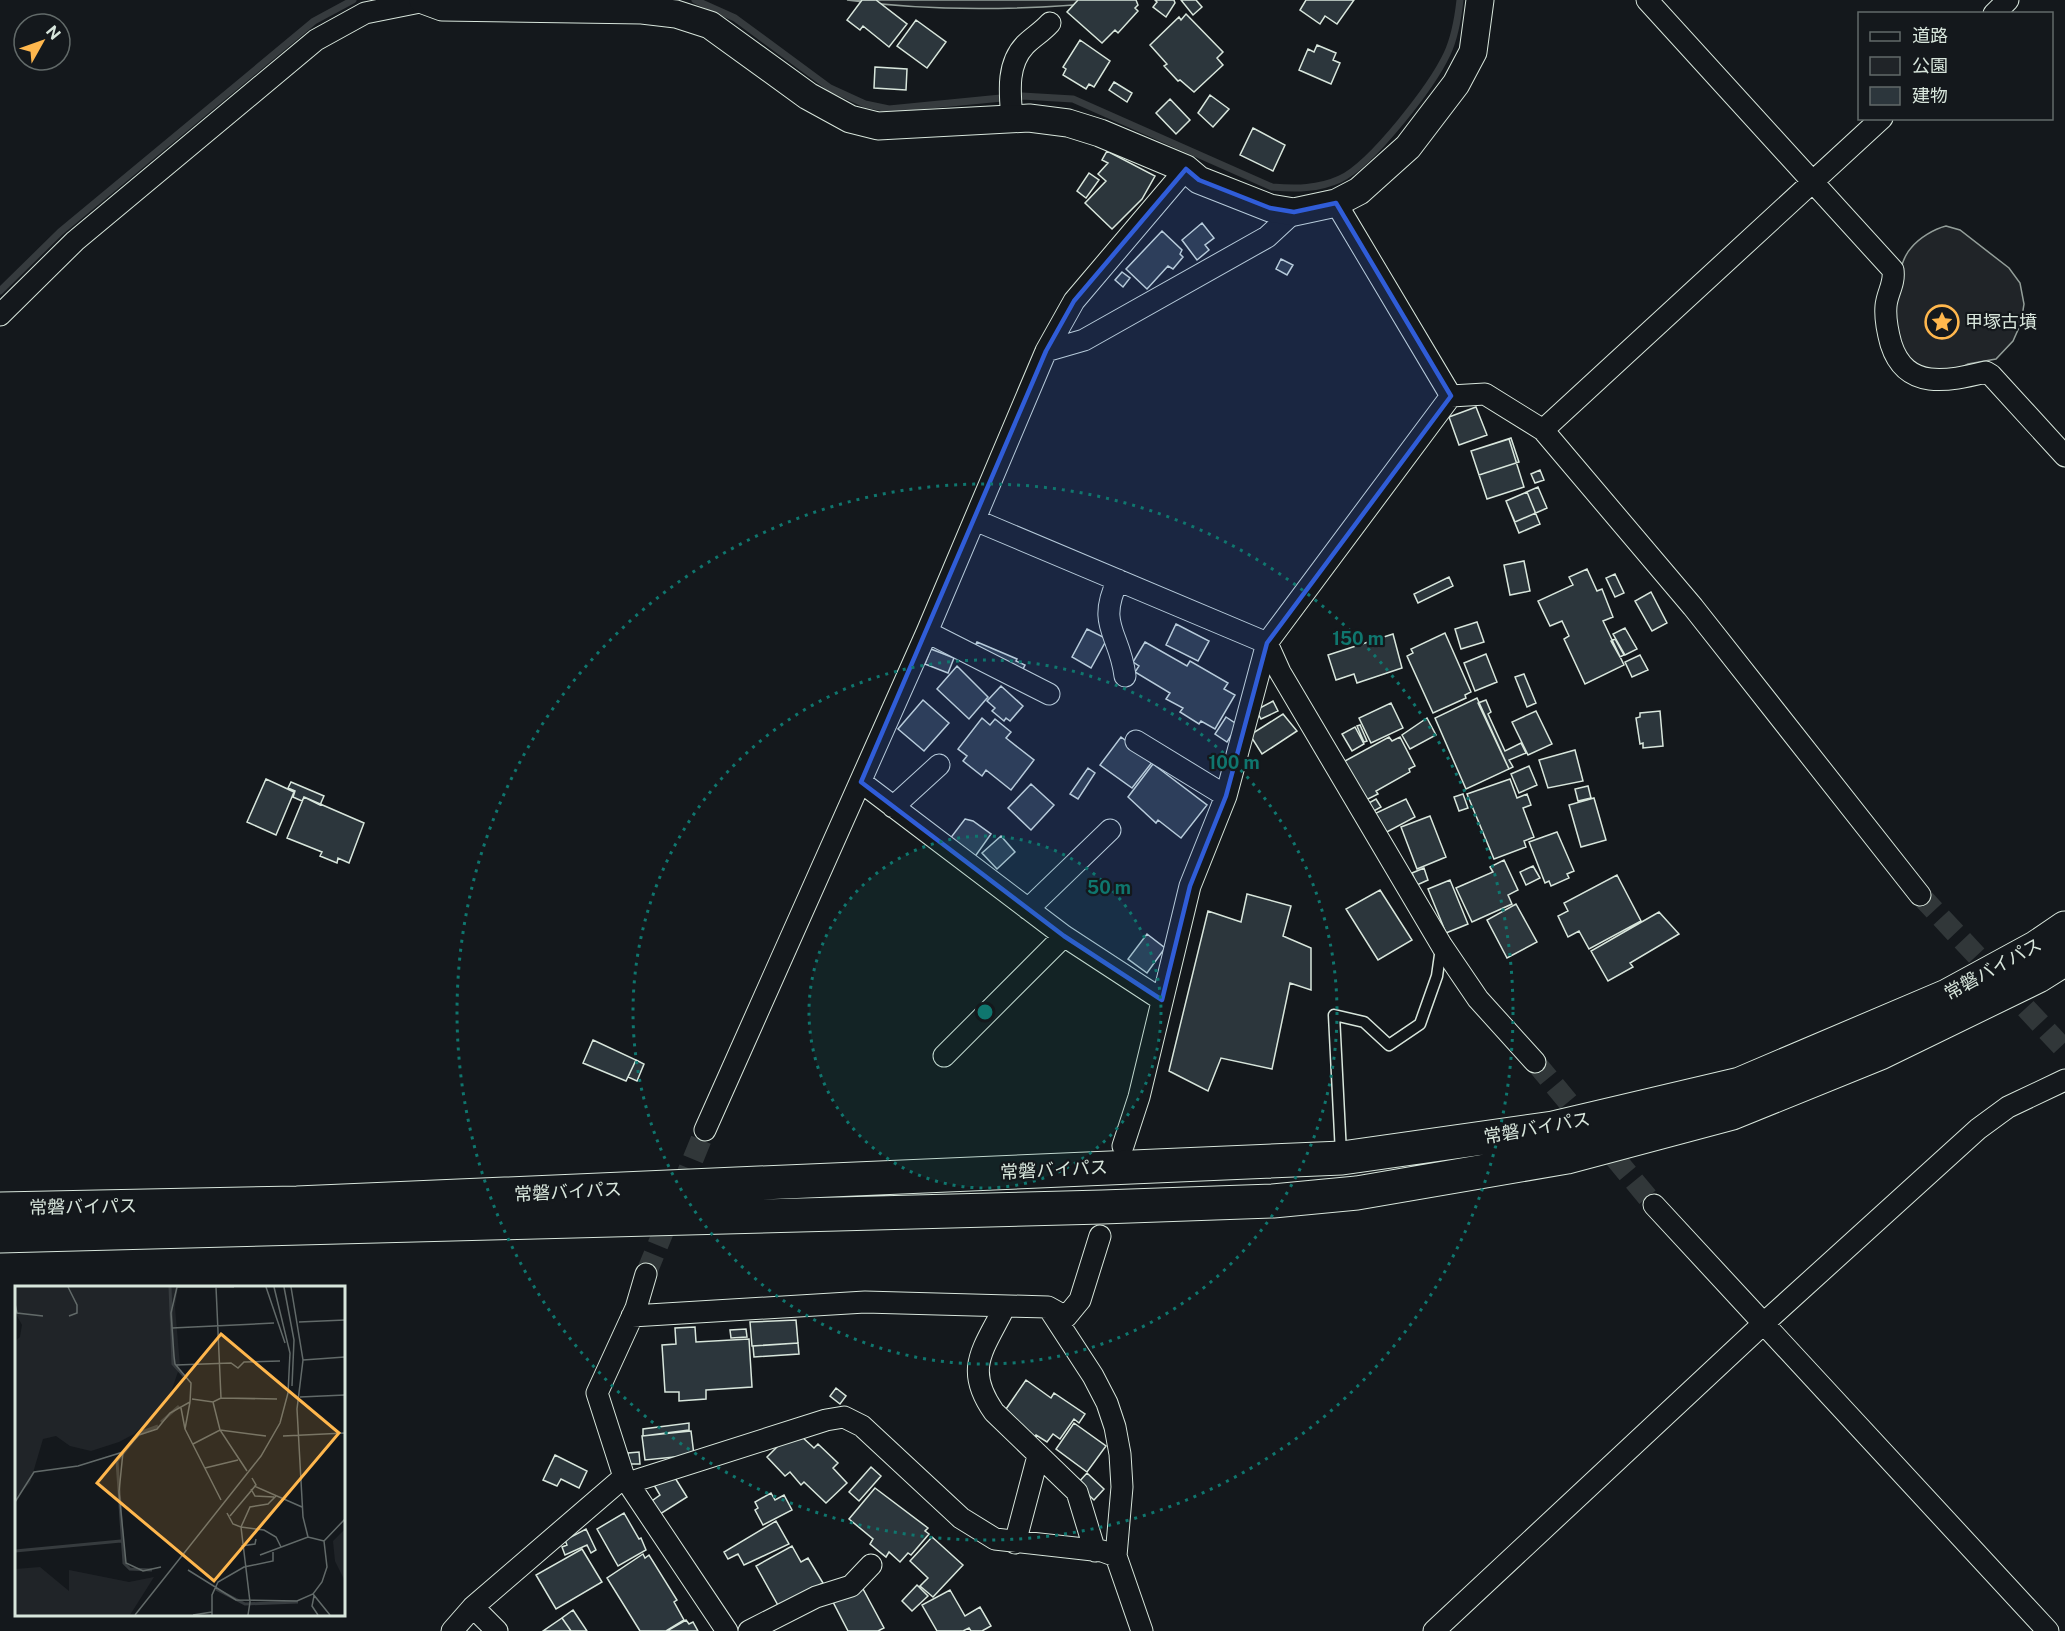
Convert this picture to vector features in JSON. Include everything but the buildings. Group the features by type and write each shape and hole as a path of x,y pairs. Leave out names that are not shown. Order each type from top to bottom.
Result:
{"highway":[{"path":"1947,996 2065,913"},
{"name":"常磐バイパス","path":"0,1209 297,1203 1342,1158 1553,1128 1740,1083 1947,996 2065,928"},
{"name":"常磐バイパス","path":"0,1236 1054,1208 1273,1201 1356,1193 1567,1157 1732,1113 1880,1053 2038,976 2065,959"},
{"path":"1880,1053 1968,1029 2065,975"}],"street":[{"path":"0,315 75,241 316,40 365,13 424,1 442,7 642,10 676,14 710,25 808,96 850,119 878,126 1011,105 1100,133 1186,169 1199,180 1270,208 1294,212 1336,203 1359,191 1408,147 1455,84 1473,51 1480,0"},
{"path":"1647,0 1893,270 1894,279 1886,307 1889,337 1901,365 1911,374 1922,378 1952,380 1986,372 1992,375 2065,456"},
{"path":"1996,12 2008,0"},
{"path":"1011,105 1014,62 1019,52 1050,23"},
{"path":"1543,430 1880,120"},
{"path":"705,1130 927,632 1046,351 1074,301 1186,169"},
{"path":"1336,203 1451,396"},
{"path":"1046,351 1084,340 1267,237 1294,212"},
{"path":"1123,1146 1138,1097 1190,886 1226,796 1267,643 1451,396 1485,394 1543,430 1693,607 1920,895"},
{"path":"975,520 1267,643 1280,672 1442,946 1478,999 1534,1062"},
{"path":"1118,580 1108,600 1108,617 1125,676"},
{"path":"927,632 1049,694"},
{"path":"1136,741 1226,796"},
{"path":"893,807 939,765"},
{"path":"861,782 1064,936 1162,1000"},
{"path":"1028,909 1110,830"},
{"path":"944,1056 1064,936"},
{"path":"1434,1631 1763,1324 1978,1129 2008,1107 2065,1080"},
{"path":"1654,1205 2048,1631"},
{"path":"632,1316 865,1302 1048,1307 1066,1317 1080,1300 1100,1236"},
{"path":"646,1275 632,1316 597,1393 626,1480 727,1631"},
{"path":"1005,1306 981,1356 977,1381 983,1397 994,1412 1038,1456 1069,1481 1077,1492 1095,1551"},
{"path":"1048,1307 1093,1376 1107,1403 1115,1427 1120,1454 1122,1487 1116,1556 1142,1631"},
{"path":"452,1631 473,1607 626,1480 788,1430 844,1417 862,1426 961,1518 995,1539 1095,1551 1116,1556"},
{"path":"1015,1543 1038,1456"},
{"path":"750,1631 816,1597 851,1586 871,1565"},
{"path":"473,1607 497,1631"}],"lane":[{"path":"1342,1158 1334,1015 1364,1022 1389,1045 1420,1024 1437,976 1442,946"}],"highlighted area":[{"path":"1186,169 1199,180 1270,208 1294,212 1336,203 1451,396 1267,643 1226,796 1190,886 1162,1000 1064,936 861,782 1046,351 1074,301"}],"green space":[{"path":"847,0 1129,0 988,9 917,7"},
{"path":"1946,226 1960,230 2009,268 2020,283 2024,304 2021,323 2013,341 1996,359 1968,364 1956,370 1919,369 1898,344 1895,309 1898,280 1911,248 1927,234"}],"waterway":[{"path":"0,291 60,232 314,21 353,0"},
{"path":"695,0 735,18 830,88 865,104 889,109 1022,96 1073,99 1272,187 1290,188 1307,188 1340,179 1353,171 1384,141 1415,104 1447,54 1456,27 1460,0"}],"tunnel":[{"path":"1920,895 2065,1050"},
{"path":"1535,1062 1654,1205"},
{"path":"646,1274 705,1130"}],"place":[{"name":"甲塚古墳","path":"1942,322"}]}
